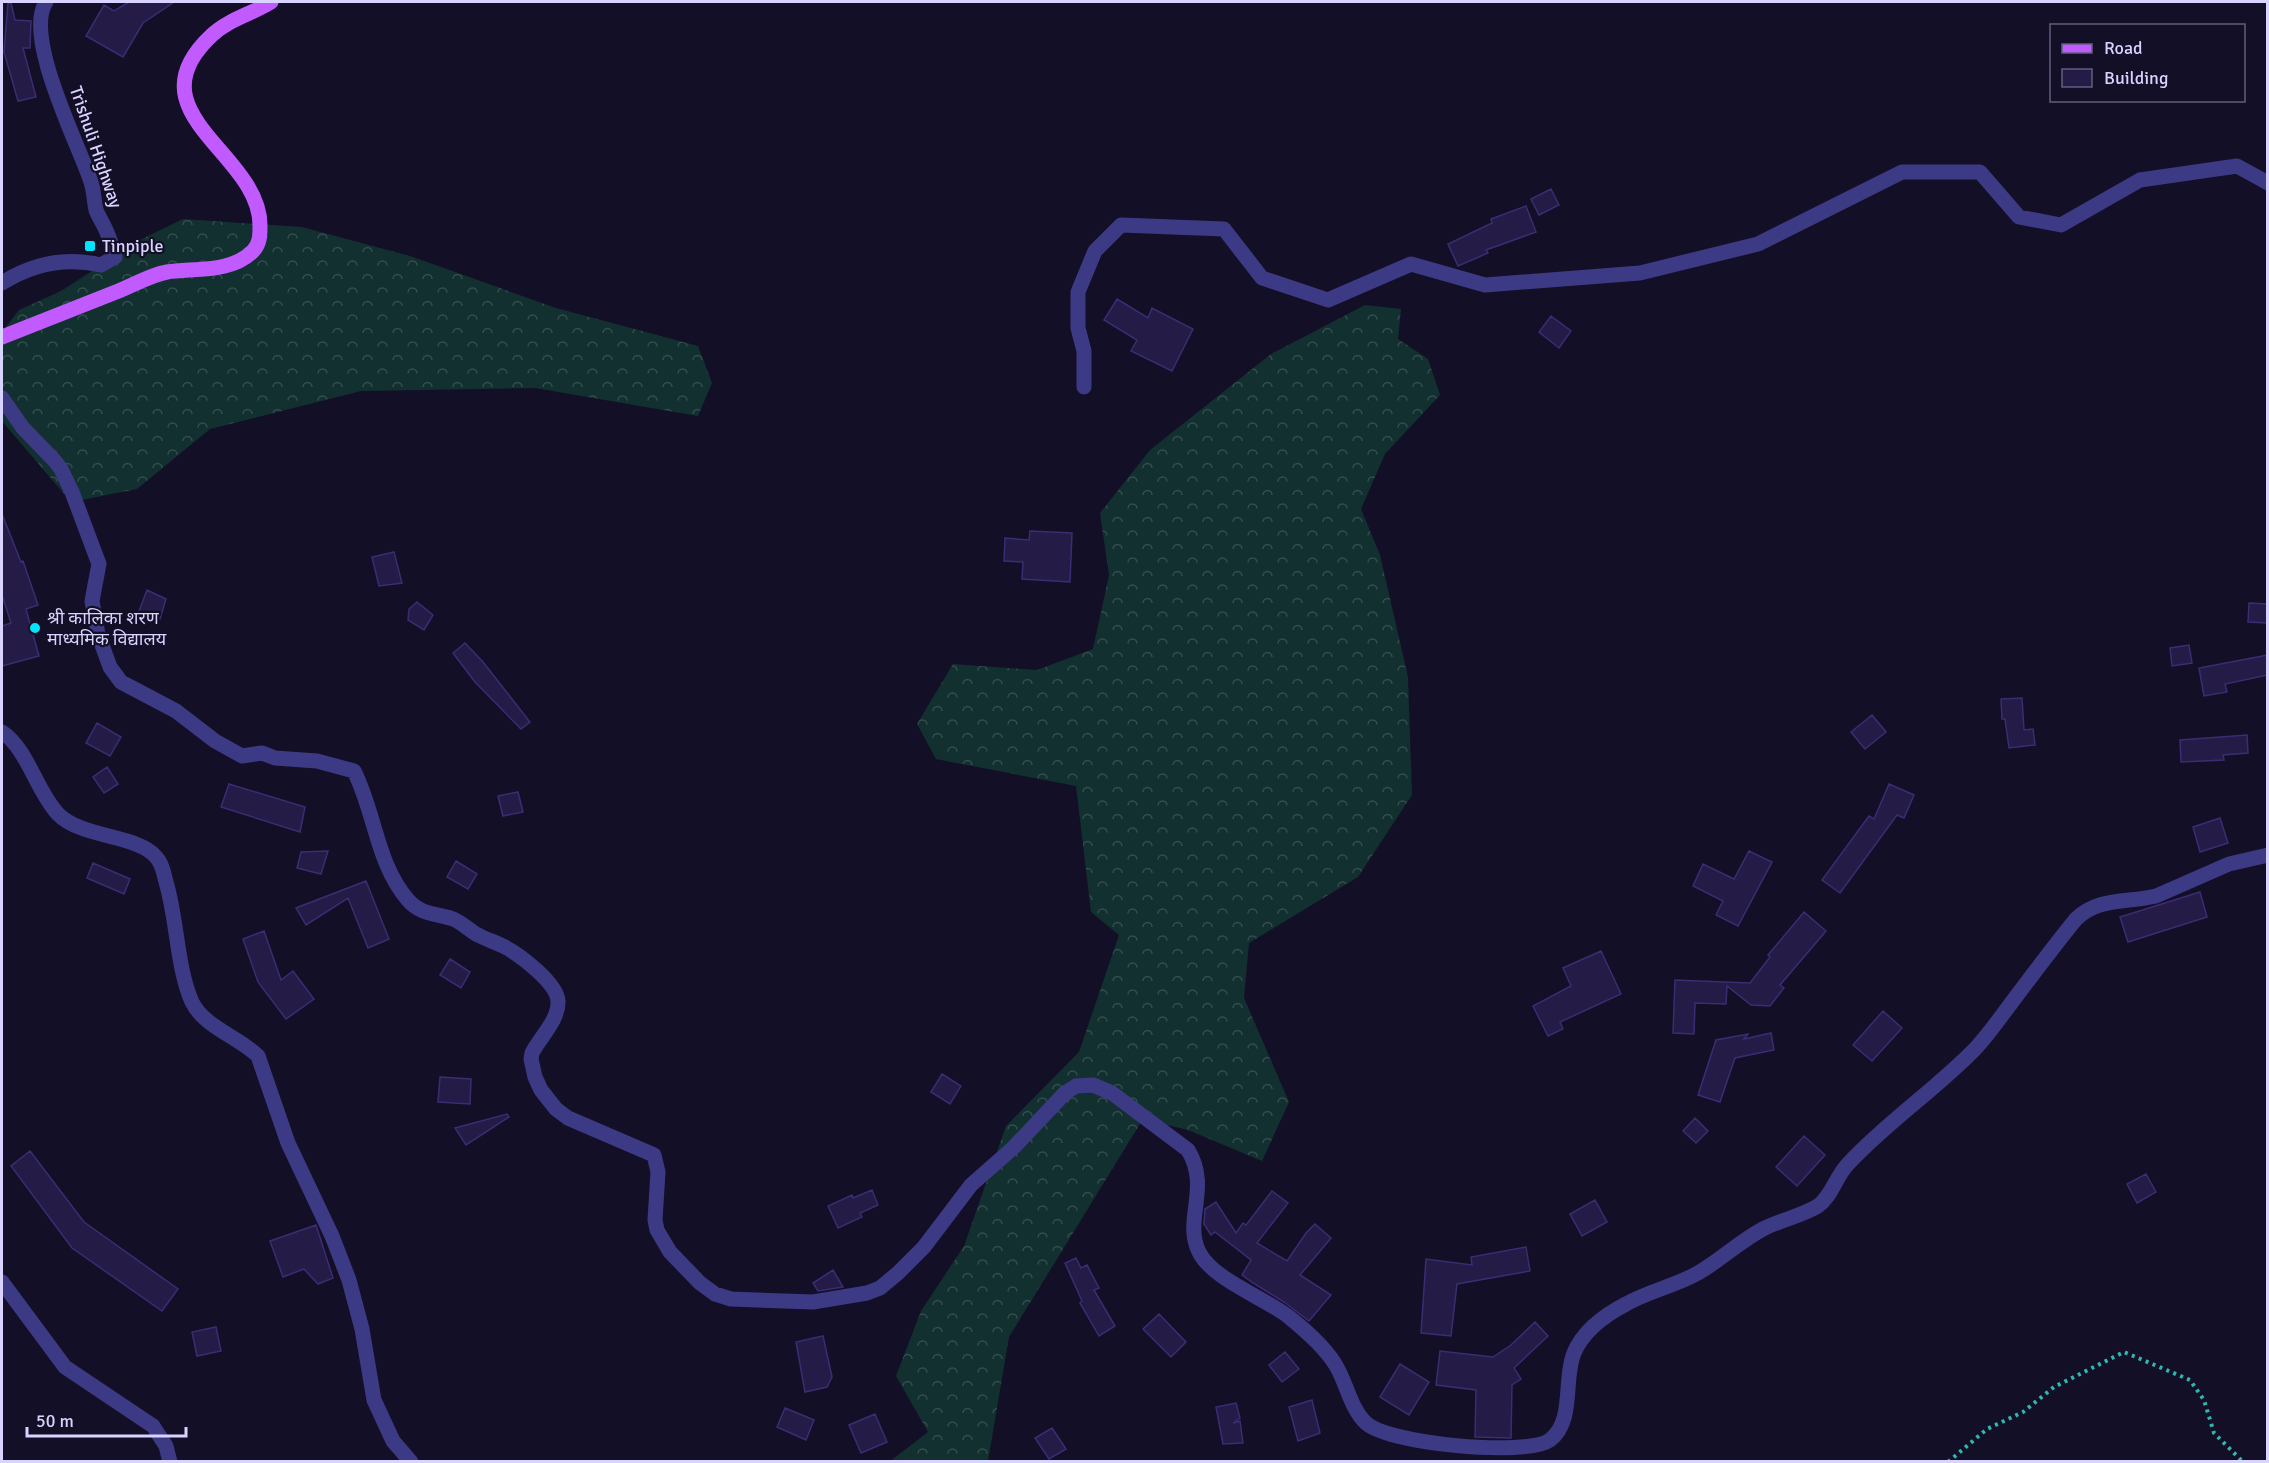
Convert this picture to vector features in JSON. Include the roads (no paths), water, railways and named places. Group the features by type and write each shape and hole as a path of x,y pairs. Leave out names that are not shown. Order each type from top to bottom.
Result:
{"main road":[{"path":"2,340 165,272 218,267 238,261 254,251 258,244 260,229 258,208 254,197 244,180 198,124 186,97 184,79 190,62 211,35 233,20 271,2"}],"street":[{"name":"Trishuli Highway","path":"2,283 29,268 59,262 82,261 101,265 115,257 108,233 97,212 91,183 45,60 41,27 46,2"},
{"path":"1084,387 1084,351 1078,328 1078,292 1095,251 1121,225 1224,230 1262,278 1328,300 1411,264 1485,285 1640,273 1758,244 1902,172 1980,172 2019,217 2061,225 2140,180 2237,166 2268,183"},
{"path":"2,398 16,420 61,469 72,492 99,564 92,601 98,634 110,667 121,682 176,711 215,741 242,756 262,753 275,758 317,762 354,771 396,885 407,899 425,914 455,920 475,933 505,947 538,971 556,992 557,1011 532,1053 535,1077 549,1101 568,1118 654,1155 658,1172 655,1220 657,1230 670,1252 700,1283 715,1294 731,1299 813,1302 846,1298 880,1288 924,1247 971,1185 1014,1147 1065,1092 1076,1086 1093,1085 1112,1093 1188,1150 1194,1160 1198,1176 1194,1224 1199,1254 1225,1277 1276,1308 1308,1334 1336,1365 1366,1424 1377,1431 1420,1443 1500,1447 1536,1446 1552,1438 1563,1418 1574,1354 1580,1341 1595,1325 1629,1302 1698,1273 1762,1230 1821,1204 1847,1165 1976,1048 2085,910 2112,901 2156,896 2229,864 2268,855"},
{"path":"2,732 13,743 57,813 63,818 105,836 146,848 157,857 169,890 186,981 193,1003 209,1023 250,1048 258,1056 288,1143 332,1236 349,1280 362,1329 368,1373 378,1410 393,1441 411,1461"},
{"path":"2,1282 65,1366 153,1426 166,1446 170,1461"}],"place":[{"name":"Tinpiple","path":"90,246"},
{"name":"श्री कालिका शरण माध्यमिक विद्यालय","path":"35,628"}]}
